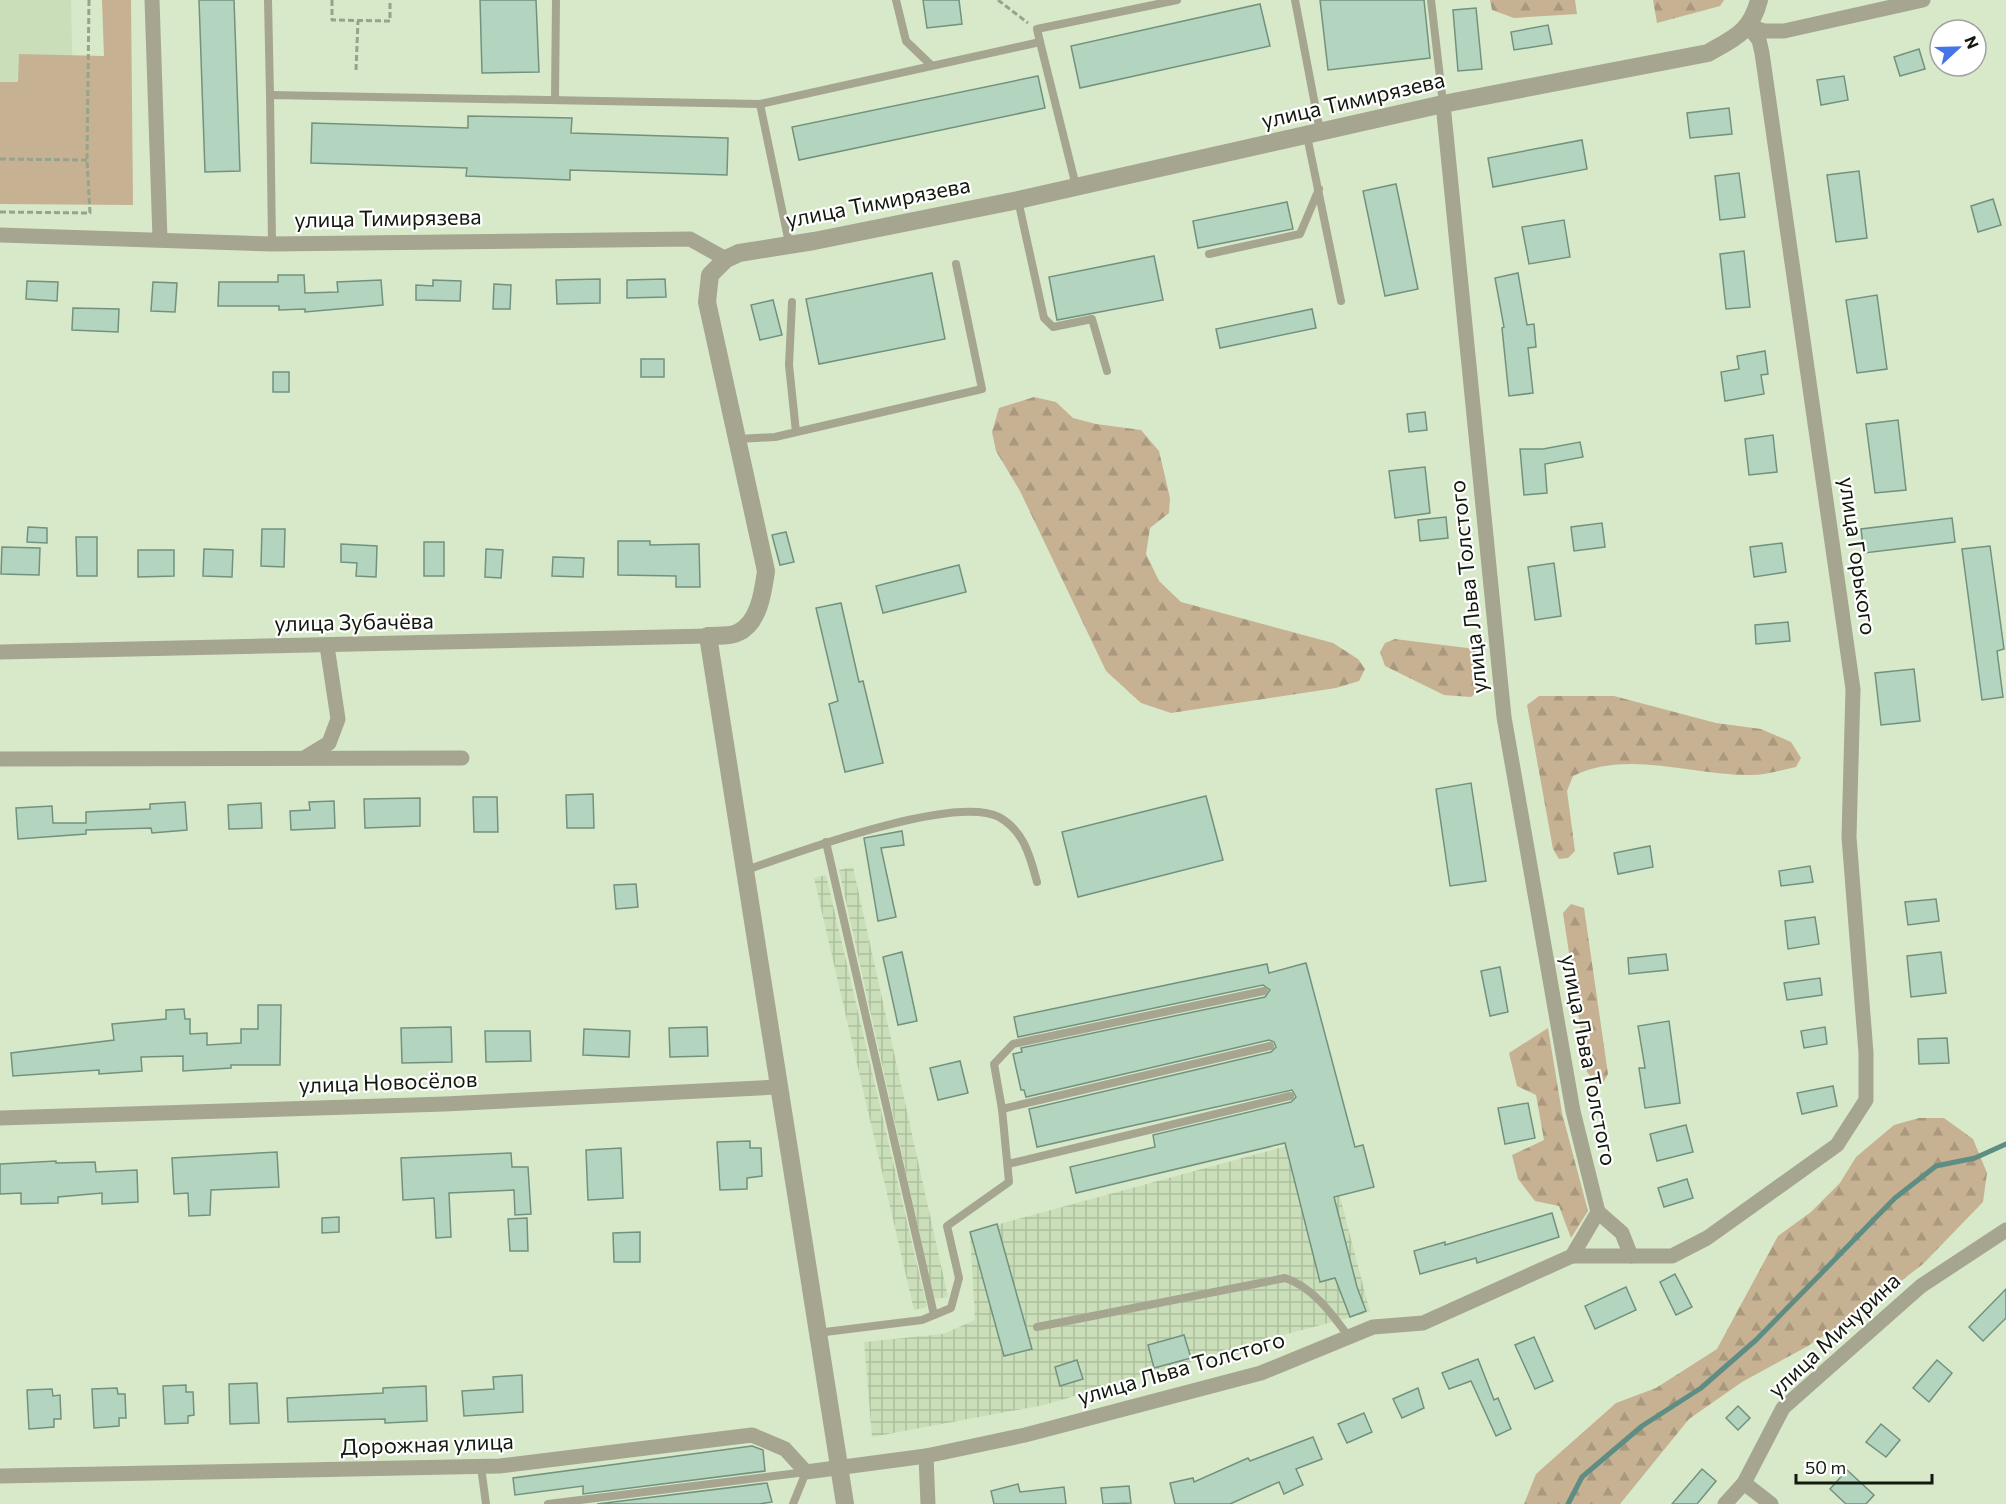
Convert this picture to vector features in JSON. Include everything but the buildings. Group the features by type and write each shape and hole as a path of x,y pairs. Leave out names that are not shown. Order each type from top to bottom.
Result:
{"street":[{"path":"152,0 160,240"},
{"path":"1759,0 1751,22 1764,31 1784,31 1923,0"},
{"name":"улица Тимирязева","path":"0,235 272,244 690,239 726,259 739,253 789,243 814,241 1018,200 1443,104 1708,53 1740,35 1751,22"},
{"name":"улица Горького","path":"1631,1256 1672,1256 1707,1238 1837,1145 1866,1100 1866,1053 1849,837 1852,688 1762,53 1751,22"},
{"name":"улица Льва Толстого","path":"1443,104 1504,717 1573,1111 1598,1212"},
{"path":"726,259 710,275 707,302 766,571 763,594 753,619 737,633 708,636 816,1333 845,1504"},
{"name":"улица Зубачёва","path":"0,652 708,636"},
{"path":"306,757 329,743 338,719 327,646"},
{"path":"0,759 462,758"},
{"name":"улица Новосёлов","path":"0,1118 445,1104 778,1087"},
{"path":"1598,1212 1622,1233 1631,1256 1572,1256 1598,1212"},
{"name":"улица Мичурина","path":"1725,1504 1744,1483 1783,1408 1921,1286 2006,1230"},
{"name":"улица Льва Толстого","path":"840,1469 926,1456 1025,1435 1261,1373 1373,1327 1423,1323 1572,1256"},
{"name":"Дорожная улица","path":"0,1476 481,1467 752,1435 785,1449 806,1472"},
{"path":"926,1456 928,1504"},
{"path":"806,1472 840,1469"},
{"path":"1744,1483 1771,1504"}],"lane":[{"path":"268,0 272,244"},
{"path":"555,99 556,0"},
{"path":"896,0 906,41 931,65"},
{"path":"1077,187 1037,29 1177,0"},
{"path":"1295,0 1320,188 1341,301"},
{"path":"1431,0 1443,104"},
{"path":"270,94 760,104 1040,42"},
{"path":"760,104 789,243"},
{"path":"1209,254 1300,234 1320,188"},
{"path":"1018,200 1044,318 1053,327 1092,319 1107,370"},
{"path":"738,439 775,437 982,389 956,264"},
{"path":"792,302 789,365 796,432"},
{"path":"746,870 846,835 944,814 985,813 999,817 1015,829 1026,844 1037,882"},
{"path":"826,842 934,1315"},
{"path":"816,1333 922,1320 951,1308 959,1278 947,1226 1009,1182 1002,1109 994,1064 1012,1044 1264,991"},
{"path":"1002,1109 1270,1046"},
{"path":"1008,1164 1290,1096"},
{"path":"1038,1328 1285,1278 1301,1283 1334,1317 1349,1337"},
{"path":"481,1467 486,1504"},
{"path":"548,1504 806,1472 793,1504"}],"path":[{"path":"0,212 90,213 87,160 89,0"},
{"path":"332,0 332,20 358,21 390,21 390,0"},
{"path":"998,0 1037,29"},
{"path":"356,70 358,21"},
{"path":"0,159 87,160"}],"shaded area":[{"path":"0,0 71,0 74,135 0,136"},
{"path":"853,867 948,1297 934,1299 839,870"},
{"path":"826,875 927,1307 914,1310 814,878"},
{"path":"1326,1143 1370,1312 1261,1341 1044,1405 872,1437 864,1342 943,1334 975,1320 970,1232 1283,1147"}],"green space":[{"path":"102,0 131,0 133,205 0,204 0,82 18,82 19,54 104,56"},
{"path":"1490,0 1575,0 1577,14 1514,18 1492,10"},
{"path":"1653,0 1724,0 1720,6 1657,23"},
{"path":"1034,397 1056,402 1073,418 1096,424 1141,430 1159,451 1170,498 1169,513 1150,528 1146,554 1159,581 1181,602 1333,643 1358,659 1365,669 1359,681 1336,688 1171,713 1141,703 1106,671 1020,491 996,451 992,432 999,408"},
{"path":"1395,639 1475,649 1484,667 1482,687 1471,697 1444,695 1385,666 1380,652 1385,643"},
{"path":"1539,696 1614,696 1716,723 1761,729 1791,742 1801,758 1796,767 1757,775 1638,764 1594,768 1573,776 1567,791 1575,851 1568,858 1559,859 1553,849 1527,705"},
{"path":"1571,904 1584,908 1608,1074 1603,1083 1597,1084 1587,1072 1563,913"},
{"path":"1548,1028 1562,1113 1588,1211 1571,1238 1559,1206 1535,1201 1518,1179 1512,1155 1544,1140 1536,1095 1517,1086 1509,1053"},
{"path":"1919,1118 1944,1118 1973,1139 1987,1173 1983,1202 1923,1264 1870,1305 1808,1346 1742,1382 1689,1419 1620,1504 1524,1504 1536,1474 1616,1403 1656,1388 1717,1349 1778,1236 1811,1212 1840,1183 1856,1157 1894,1125"}],"waterway":[{"path":"1568,1504 1582,1477 1642,1426 1701,1388 1756,1340 1895,1198 1936,1166 1975,1158 2006,1144"}]}
